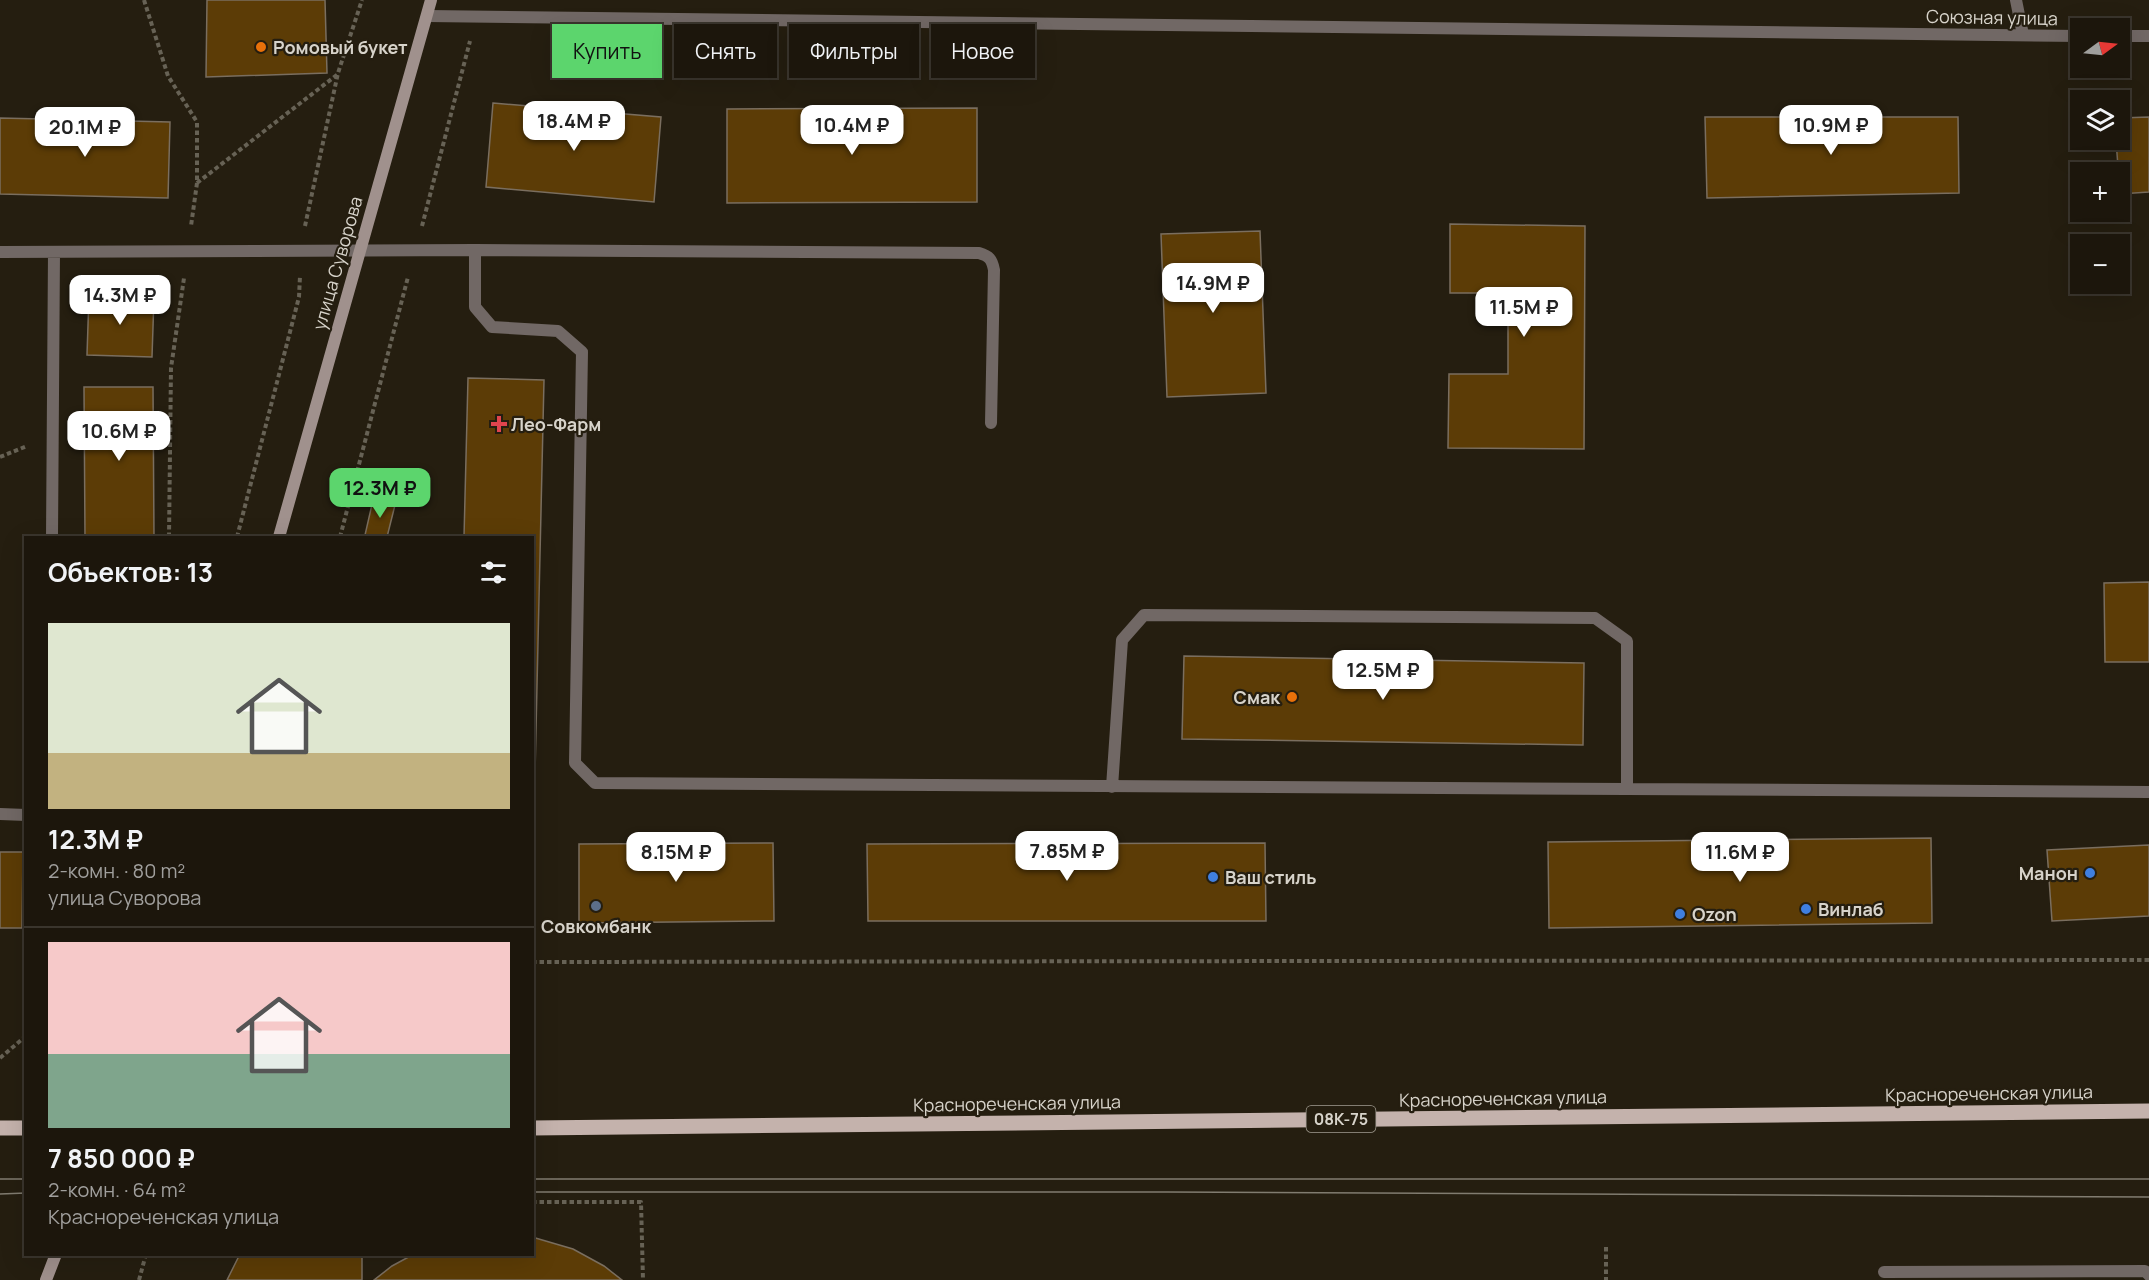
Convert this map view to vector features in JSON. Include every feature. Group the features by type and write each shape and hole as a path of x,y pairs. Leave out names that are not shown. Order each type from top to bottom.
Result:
{"main road":[{"name":"улица Суворова","path":"279,536 431,0"},
{"name":"Краснореченская улица","path":"534,1128 2149,1111"},
{"path":"0,1128 24,1128"},
{"path":"46,1280 55,1256"}],"street":[{"path":"2016,0 2023,35"},
{"name":"Союзная улица","path":"427,16 2070,36"},
{"path":"2130,36 2149,36"},
{"path":"475,250 475,307 492,327 558,331 582,352 575,763 595,783 2149,792"},
{"path":"0,252 475,250 967,253 986,255 992,261 994,270 991,423"},
{"path":"52,536 54,252"},
{"path":"1112,787 1122,640 1144,615 1156,615 1595,618 1627,641 1627,789"},
{"path":"0,814 24,815"},
{"path":"1884,1272 2145,1271 2149,1275"}],"path":[{"path":"340,536 462,72"},
{"path":"197,183 338,73"},
{"path":"534,962 2149,960"},
{"path":"0,1058 24,1038"},
{"path":"534,1202 641,1202 643,1280"},
{"path":"1606,1247 1606,1280"},
{"path":"140,1280 146,1256"}],"building":[{"path":"207,0 325,0 327,73 206,77"},
{"path":"493,103 661,117 654,202 486,187"},
{"path":"977,108 977,202 727,203 727,109"},
{"path":"1705,117 1958,117 1959,193 1707,198"},
{"path":"2149,117 2149,192 2130,193 2130,162 2118,162 2117,150 2130,150 2130,118"},
{"path":"0,118 170,122 168,198 0,194"},
{"path":"1450,224 1585,226 1584,449 1448,448 1449,374 1508,374 1508,293 1450,293"},
{"path":"1260,231 1266,393 1167,397 1161,234"},
{"path":"89,295 154,297 152,357 87,355"},
{"path":"468,378 544,380 535,774 534,536 464,536"},
{"path":"84,387 153,387 154,536 85,536"},
{"path":"373,500 395,505 387,536 365,535"},
{"path":"2149,582 2149,662 2105,662 2104,583"},
{"path":"1184,656 1584,663 1583,745 1182,739"},
{"path":"1931,838 1932,923 1549,928 1548,842"},
{"path":"773,843 774,921 579,923 579,844"},
{"path":"1265,843 1266,921 868,921 867,844"},
{"path":"2149,845 2149,916 2052,921 2047,850"},
{"path":"0,852 23,852 22,928 0,928"},
{"path":"534,1238 573,1249 604,1266 622,1280 374,1280 410,1256 534,1256"},
{"path":"239,1256 362,1256 362,1280 227,1280"}],"tram line":[{"path":"0,1179 24,1179"},
{"path":"534,1179 2149,1179"},
{"path":"534,1192 1167,1192 2149,1197"},
{"path":"0,1194 24,1193"}],"place":[{"name":"Ромовый букет","path":"261,47"},
{"name":"Лео-Фарм","path":"499,424"},
{"name":"Смак","path":"1292,697"},
{"name":"Манон","path":"2090,873"},
{"name":"Ваш стиль","path":"1213,877"},
{"name":"Совкомбанк","path":"596,906"},
{"name":"Винлаб","path":"1806,909"},
{"name":"Ozon","path":"1680,914"}]}
